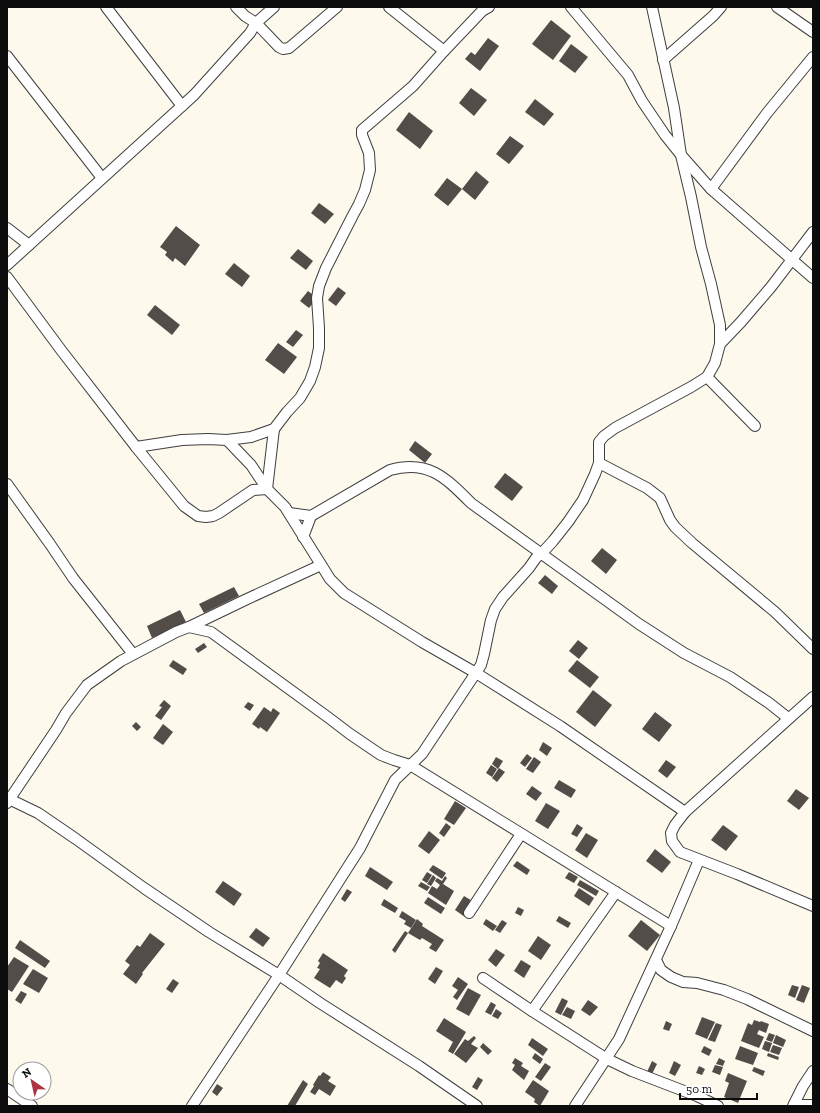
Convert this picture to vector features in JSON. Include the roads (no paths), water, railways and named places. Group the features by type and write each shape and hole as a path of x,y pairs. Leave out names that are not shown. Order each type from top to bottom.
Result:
{"street":[{"path":"106,7 182,106"},
{"path":"236,7 283,49 289,48 337,7"},
{"path":"7,265 194,95 250,33 256,24 274,7"},
{"path":"389,7 444,51"},
{"path":"267,489 274,429 300,398 310,381 315,367 319,348 317,298 319,286 326,268 365,190 370,170 369,153 362,135 362,130 413,86 482,11 489,7"},
{"path":"571,7 628,75 642,101 665,135 711,189 813,278"},
{"path":"192,1106 279,975 360,848 396,780 422,754 481,665 495,609 502,598 564,528 583,500 599,463 599,442 604,436 615,428 691,387 706,377 715,363 720,344 720,326 681,154 674,108 652,7"},
{"path":"663,60 713,16 721,7"},
{"path":"777,7 813,32"},
{"path":"7,56 102,178"},
{"path":"711,189 813,56"},
{"path":"7,228 29,245"},
{"path":"720,344 771,287 813,232"},
{"path":"7,277 61,350 184,506 198,516 213,516 252,490 267,489"},
{"path":"706,377 755,426"},
{"path":"136,447 188,440 228,440 251,437 274,429"},
{"path":"228,440 252,464 267,489 286,507 330,579 348,596 422,642 476,672 560,726 685,812"},
{"path":"599,463 648,488 660,498 670,520 675,527 775,612 813,649"},
{"path":"289,513 311,516 390,470 411,466 424,468 449,481 471,503 542,553 590,590 684,653 730,677 769,703 788,718"},
{"path":"7,484 73,578 133,654"},
{"path":"304,537 311,516"},
{"path":"321,565 190,627 165,637 121,661 87,685 66,713 8,800 38,813 208,932 279,975 419,1066 477,1106"},
{"path":"190,627 211,632 381,755 410,765 671,926"},
{"path":"813,697 685,812 675,825 671,834 672,841 680,852 813,906"},
{"path":"469,913 521,834"},
{"path":"575,1106 619,1039 656,960 699,860"},
{"path":"532,1011 616,892"},
{"path":"656,960 661,970 671,977 683,982 697,983 724,990 747,999 813,1031"},
{"path":"483,978 606,1059 718,1106"},
{"path":"813,1071 803,1086 794,1105 813,1105"},
{"path":"7,1089 32,1106"}]}
